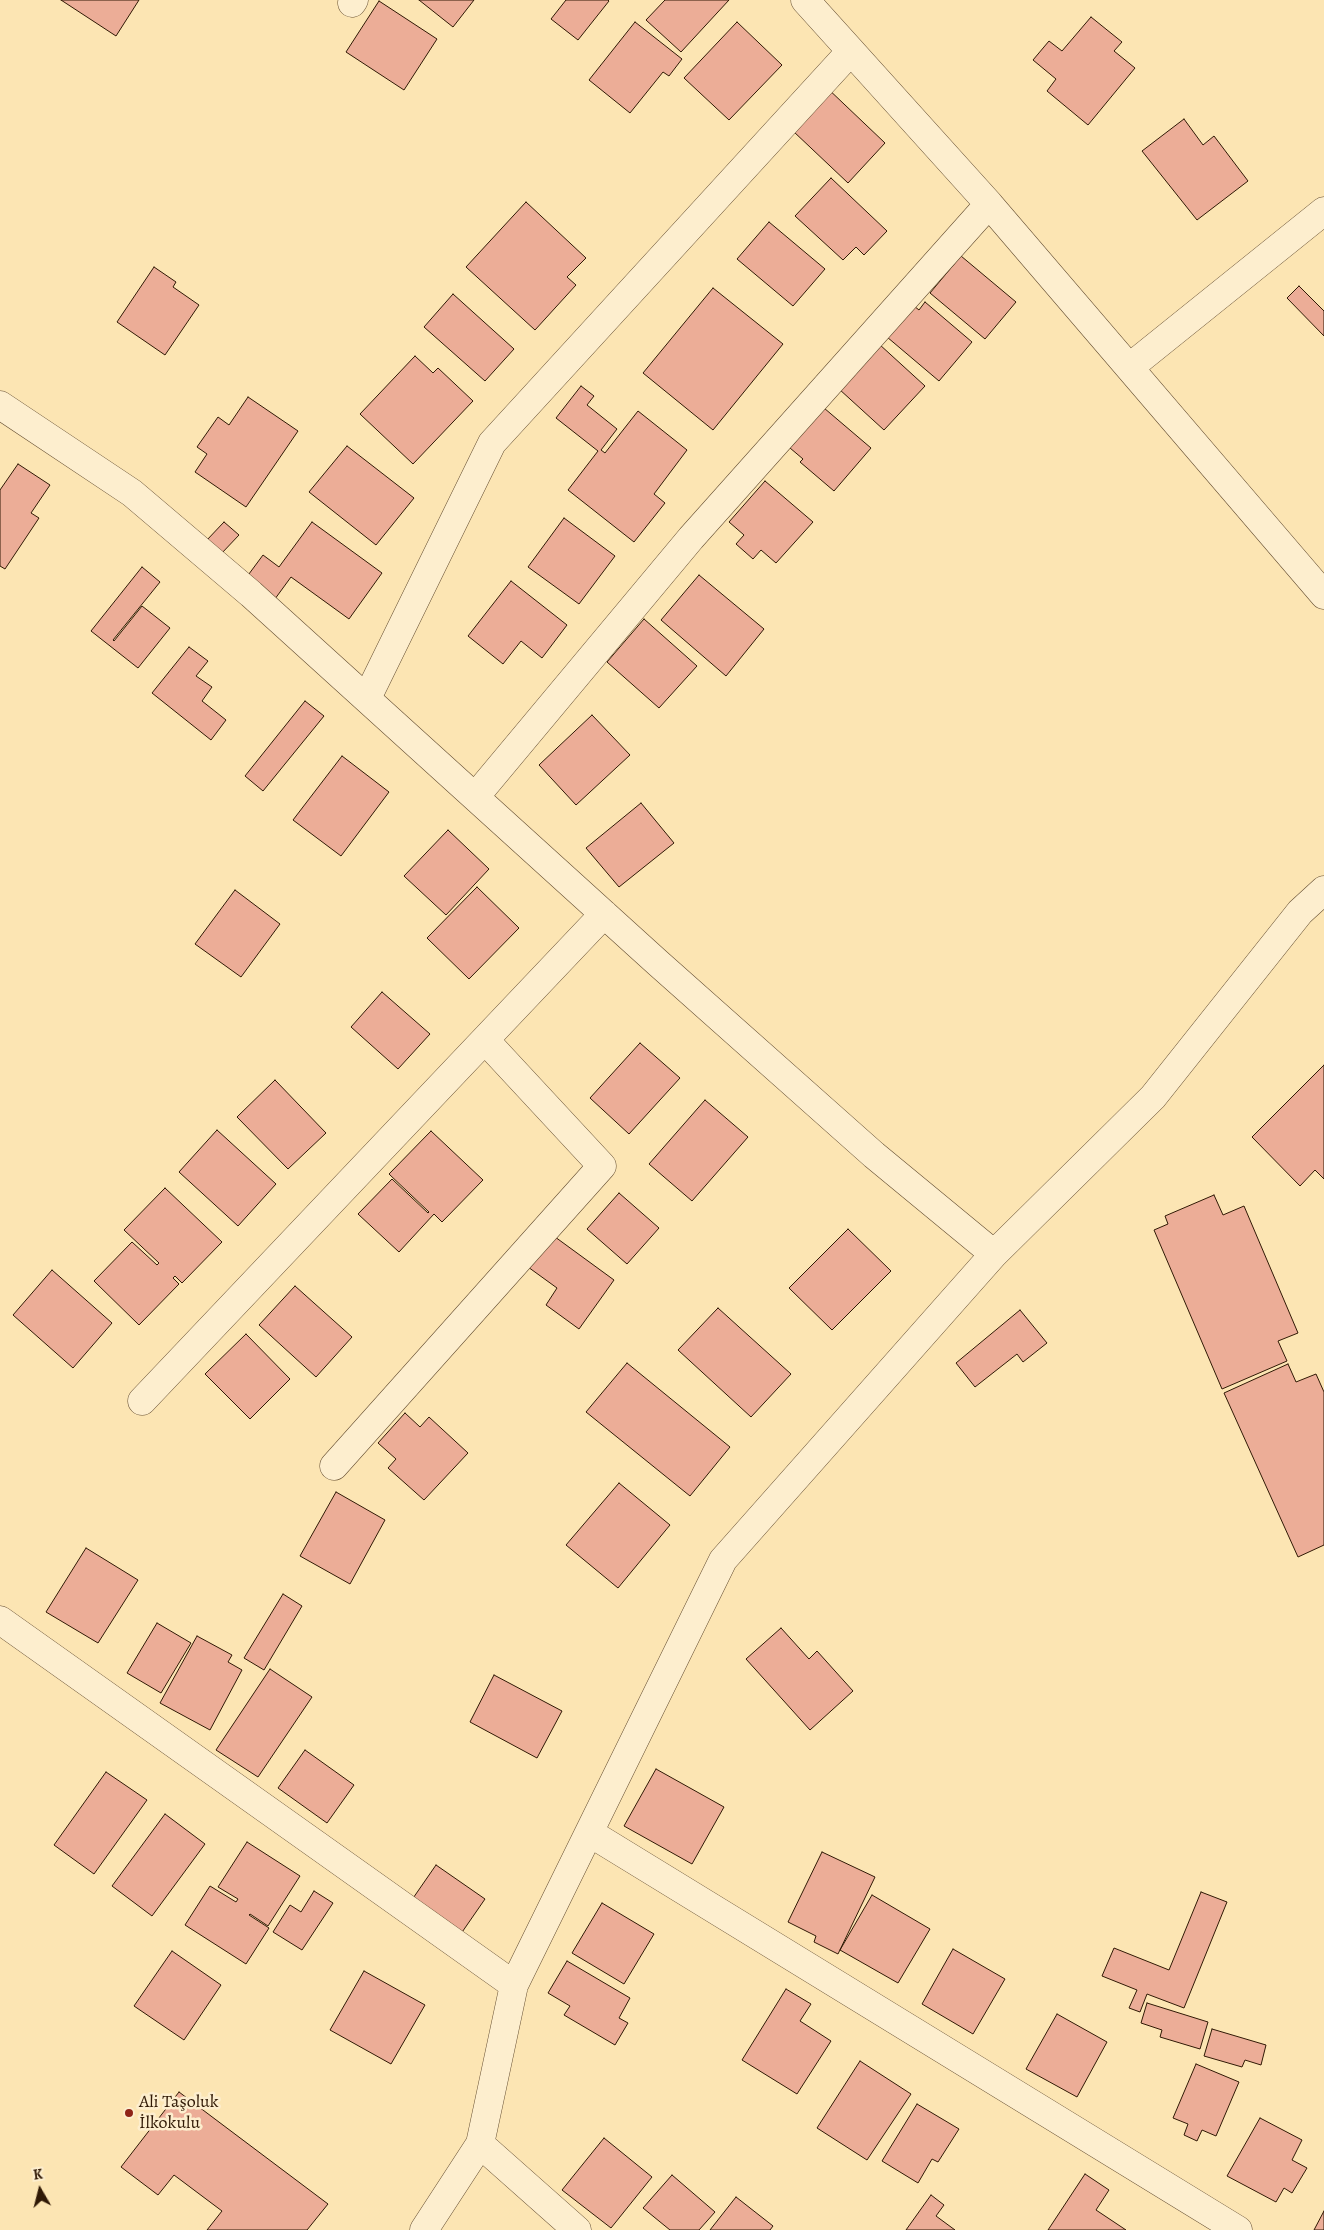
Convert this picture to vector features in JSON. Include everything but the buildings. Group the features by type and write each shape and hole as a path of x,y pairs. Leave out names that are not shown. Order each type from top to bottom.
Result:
{"street":[{"path":"805,0 989,204 1324,594"},
{"path":"367,698 492,443 851,51"},
{"path":"475,797 691,538 989,204"},
{"path":"1130,367 1324,211"},
{"path":"0,405 132,493 251,594 604,914 874,1155 994,1254"},
{"path":"424,2230 480,2144 514,1985 723,1560 994,1254 1153,1097 1300,912 1324,890"},
{"path":"142,1402 604,914"},
{"path":"334,1466 602,1166 485,1040"},
{"path":"0,1620 514,1985"},
{"path":"590,1833 1238,2230"},
{"path":"480,2144 577,2230"}],"place":[{"name":"Ali Taşoluk İlkokulu","path":"129,2113"}]}
